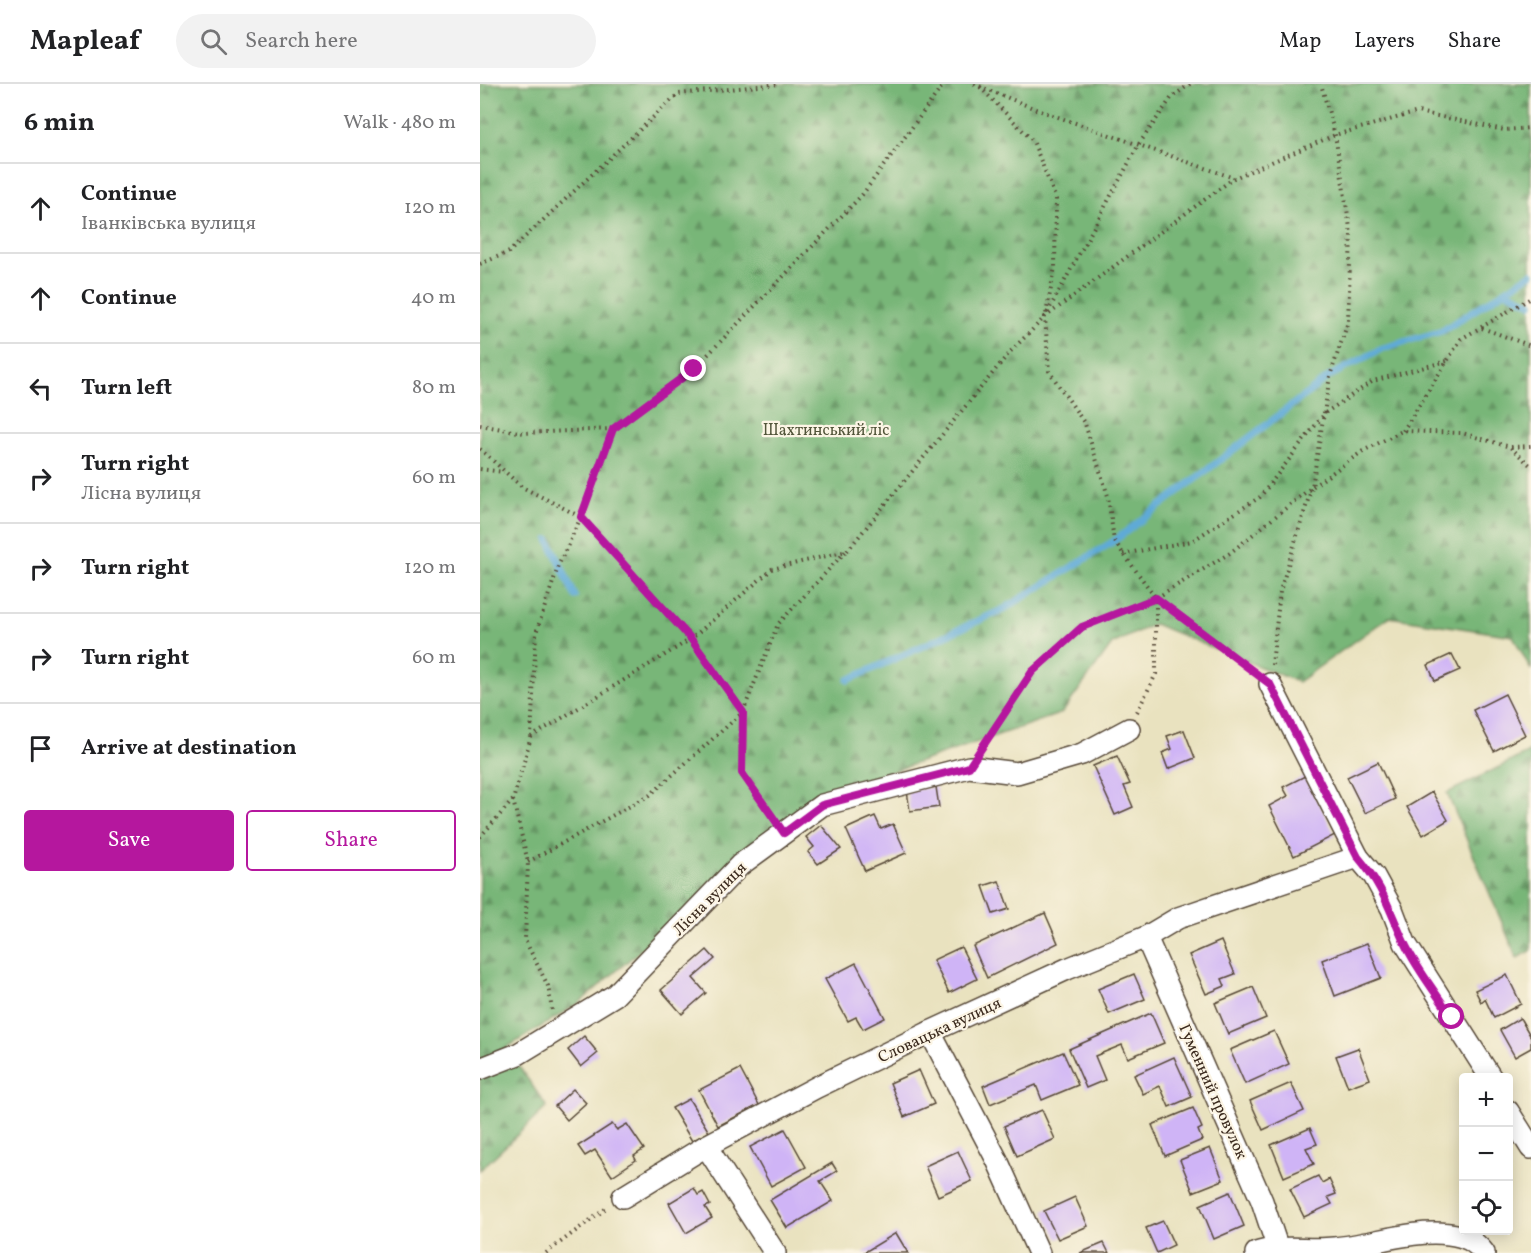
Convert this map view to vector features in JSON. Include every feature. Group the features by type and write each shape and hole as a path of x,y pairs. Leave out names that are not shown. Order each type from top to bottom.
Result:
{"street":[{"path":"1270,684 1358,857 1374,876 1392,909 1404,943 1488,1073"},
{"name":"Лісна вулиця","path":"480,1068 518,1054 615,995 740,864 822,805 969,767 1017,773 1082,754 1129,729"},
{"name":"Словацька вулиця","path":"622,1197 706,1146 817,1087 930,1032 1067,969 1146,937 1178,918 1358,857"},
{"name":"Гуменний провулок","path":"1146,937 1262,1201 1277,1246"},
{"path":"930,1032 998,1160 1039,1253"},
{"path":"1513,1119 1531,1148"},
{"path":"706,1146 776,1253"},
{"path":"1256,1253 1277,1246 1307,1250 1336,1248 1448,1233 1477,1242 1484,1253"}],"path":[{"path":"480,264 509,252 678,94 779,84"},
{"path":"480,837 513,800 531,737 536,633 559,564 581,517 613,429 694,369 854,203 944,84"},
{"path":"974,84 1038,110 1234,178"},
{"path":"1046,317 1139,144 1172,97 1190,84"},
{"path":"1270,684 1280,591 1312,487 1330,376 1348,322 1351,234 1335,135 1321,84"},
{"path":"979,86 1033,141 1056,199 1055,267 1046,317 1049,372 1085,424 1108,496 1113,541 1156,598 1270,684"},
{"path":"784,833 742,773 743,712 778,624 847,551 1010,352 1046,317 1234,178 1335,135 1418,112 1504,130 1531,128"},
{"path":"1402,431 1461,339 1531,298"},
{"path":"1481,327 1531,346"},
{"path":"1123,554 1192,541 1260,497 1325,413 1373,381 1447,362"},
{"path":"480,425 524,433 613,429"},
{"path":"969,767 1032,672 1073,634 1082,627 1156,598 1230,554 1312,487 1363,451 1402,431 1462,433 1510,447 1531,446"},
{"path":"1510,447 1531,466"},
{"path":"480,449 522,487 581,517 691,639 743,712"},
{"path":"480,469 505,472"},
{"path":"531,737 691,639 772,570 847,551"},
{"path":"1129,729 1156,674 1156,598"},
{"path":"528,862 650,795 743,712"},
{"path":"513,800 528,862 525,940 548,986 555,1032"},
{"path":"546,1253 622,1197"}],"green space":[{"name":"Шахтинський ліс","path":"480,84 1531,84 1531,670 1513,636 1389,617 1298,682 1154,624 1112,644 1062,713 818,797 578,1004 506,1048 547,1107 480,1170"},
{"path":"1531,751 1531,951 1517,958 1447,793"}],"building":[{"path":"1452,654 1460,670 1435,681 1428,665"},
{"path":"1505,694 1525,735 1494,751 1473,710"},
{"path":"1184,730 1195,758 1168,769 1162,753 1172,749 1167,736"},
{"path":"1117,756 1130,784 1124,786 1133,807 1115,815 1093,766"},
{"path":"1378,762 1395,799 1365,813 1347,777"},
{"path":"1305,776 1335,835 1294,856 1269,806 1288,796 1283,787"},
{"path":"936,787 939,807 910,811 907,791"},
{"path":"1432,792 1448,820 1423,835 1407,807"},
{"path":"875,816 881,829 893,824 906,853 865,871 846,829"},
{"path":"821,825 841,849 818,864 808,852 814,847 806,837"},
{"path":"999,881 1009,909 993,914 983,886"},
{"path":"1045,913 1058,943 987,978 973,946"},
{"path":"1221,941 1235,974 1222,979 1225,986 1206,994 1189,955"},
{"path":"1367,943 1381,978 1335,996 1322,960"},
{"path":"961,947 977,979 949,993 933,960"},
{"path":"707,950 715,959 693,978 706,993 682,1014 661,990"},
{"path":"856,963 885,1018 863,1029 856,1017 848,1021 825,979"},
{"path":"1134,974 1145,999 1109,1014 1098,989"},
{"path":"1507,975 1521,1004 1494,1018 1485,999 1481,1002 1475,990"},
{"path":"1253,987 1266,1018 1228,1034 1215,1003"},
{"path":"1151,1013 1164,1043 1128,1058 1122,1045 1095,1056 1105,1080 1086,1088 1069,1049"},
{"path":"1520,1018 1531,1037 1531,1048 1515,1057 1500,1030"},
{"path":"1274,1031 1289,1064 1245,1084 1230,1050"},
{"path":"584,1036 598,1053 581,1067 568,1050"},
{"path":"1358,1048 1370,1079 1348,1087 1336,1056"},
{"path":"1063,1052 1078,1085 1042,1100 1036,1085 990,1104 983,1086"},
{"path":"1174,1057 1192,1097 1169,1107 1160,1086 1143,1094 1134,1075"},
{"path":"740,1069 759,1105 718,1126 699,1090"},
{"path":"919,1070 934,1104 904,1117 890,1083"},
{"path":"1291,1083 1304,1111 1263,1130 1250,1101"},
{"path":"573,1089 586,1103 567,1120 555,1106"},
{"path":"689,1099 709,1132 692,1141 672,1108"},
{"path":"1193,1108 1202,1128 1198,1130 1202,1140 1165,1156 1152,1125"},
{"path":"1042,1110 1055,1139 1017,1156 1004,1126"},
{"path":"612,1124 617,1130 627,1124 644,1149 634,1156 636,1160 612,1176 595,1150 585,1156 578,1146"},
{"path":"1310,1128 1317,1144 1306,1148 1314,1164 1284,1177 1271,1145"},
{"path":"785,1129 806,1167 771,1186 750,1147"},
{"path":"1210,1148 1223,1180 1193,1192 1180,1160"},
{"path":"958,1151 972,1181 938,1196 925,1166"},
{"path":"832,1163 837,1171 820,1181 833,1201 787,1228 770,1200"},
{"path":"1318,1176 1322,1183 1329,1179 1336,1194 1328,1197 1332,1204 1304,1217 1290,1189"},
{"path":"694,1188 698,1195 703,1192 710,1205 705,1207 712,1218 686,1233 669,1203"},
{"path":"1230,1192 1244,1226 1214,1239 1200,1205"},
{"path":"1075,1197 1088,1226 1058,1239 1044,1211"},
{"path":"1163,1221 1174,1245 1157,1253 1146,1228"},
{"path":"896,1233 908,1253 863,1253"},
{"path":"1104,1243 1109,1253 1080,1253"}],"waterway":[{"path":"848,680 1004,609 1114,541 1330,376 1383,348 1442,331 1531,274"},
{"path":"1505,291 1531,303"},
{"path":"549,540 575,596"}],"route":[{"path":"694,369 613,429 581,517 691,639 743,712 742,773 784,833 822,805 969,767 1032,672 1082,627 1156,598 1270,684 1358,857 1374,876 1392,909 1404,943 1452,1017"}]}
